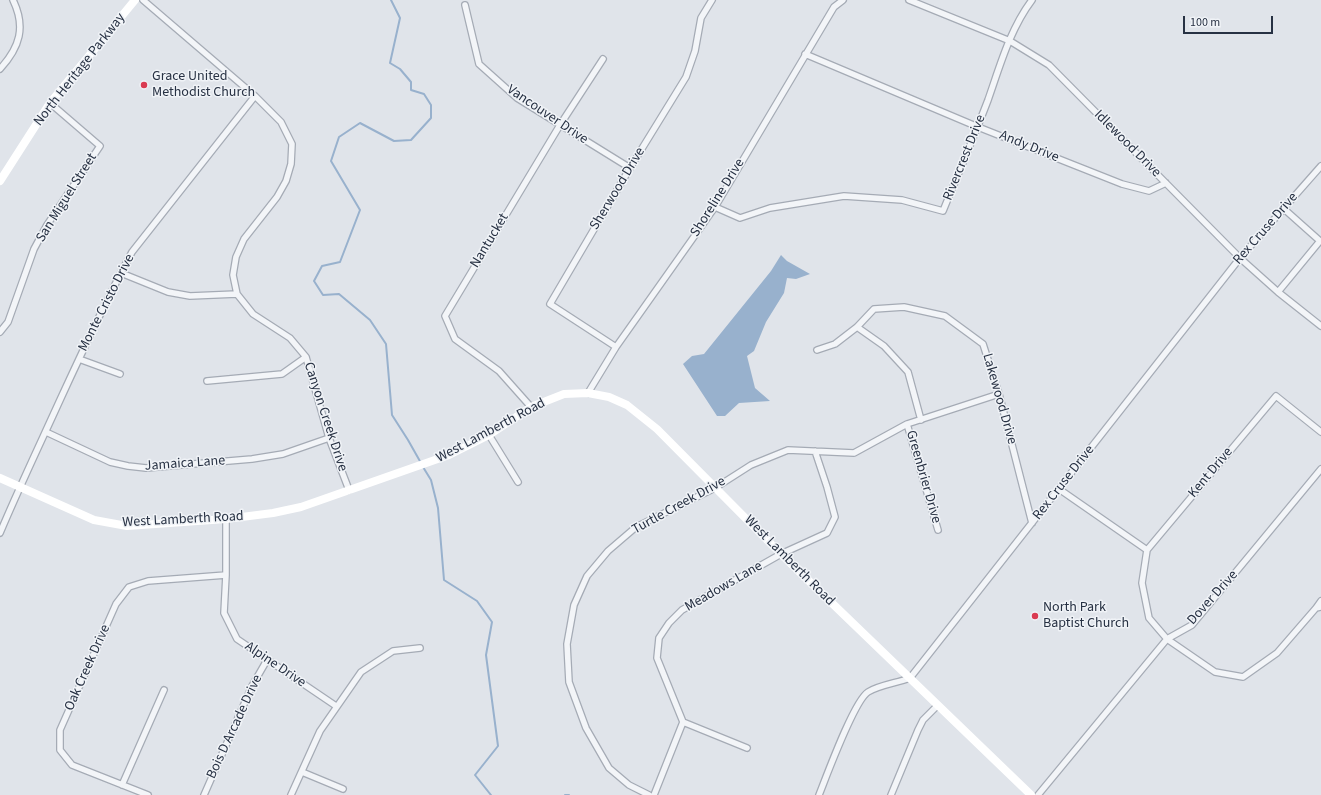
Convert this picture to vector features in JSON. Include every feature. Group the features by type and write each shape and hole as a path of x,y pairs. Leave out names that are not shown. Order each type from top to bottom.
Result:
{"street":[{"path":"0,69 17,46 20,34 17,10 13,0"},
{"name":"North Heritage Parkway","path":"0,181 50,103 135,0"},
{"name":"Canyon Creek Drive","path":"143,0 255,96 281,122 292,144 291,164 286,181 277,197 244,239 236,257 233,275 237,294 253,314 290,338 306,357 329,438 349,490"},
{"name":"Sherwood Drive","path":"616,347 550,304 630,168 686,77 695,51 702,18 712,0"},
{"name":"Shoreline Drive","path":"588,393 616,347 715,206 834,7 843,0"},
{"name":"Idlewood Drive","path":"909,0 1010,41 1049,65 1240,258 1278,292 1321,326"},
{"name":"Rivercrest Drive","path":"715,206 740,218 770,208 844,196 902,200 943,211 978,127 1010,41 1022,13 1032,0"},
{"name":"Vancouver Drive","path":"465,5 478,64 517,98 630,168"},
{"name":"Andy Drive","path":"805,54 978,127 1122,184 1149,191 1166,182"},
{"name":"Nantucket","path":"531,407 499,372 455,339 445,316 560,125 603,59"},
{"name":"Monte Cristo Drive","path":"0,533 19,487 79,359 132,252 255,96"},
{"name":"San Miguel Street","path":"0,332 8,322 34,249 47,225 100,146 50,103"},
{"name":"Rex Cruse Drive","path":"910,678 1240,258 1321,166"},
{"path":"1278,292 1320,241 1283,208"},
{"path":"121,273 168,292 190,296 237,294"},
{"name":"Lakewood Drive","path":"817,350 836,344 857,327 874,309 904,306 946,316 983,344 1000,394 1032,523"},
{"name":"Greenbrier Drive","path":"857,327 884,346 908,372 921,420"},
{"path":"207,381 282,374 306,357"},
{"path":"79,359 120,374"},
{"name":"West Lamberth Road","path":"0,478 94,520 127,526 226,519 273,513 301,508 449,455 489,435 531,407 564,394 588,393 609,397 627,405 657,429 781,554 1031,795"},
{"name":"Turtle Creek Drive","path":"650,795 630,786 609,768 586,728 569,682 567,644 574,605 588,576 608,551 636,527 715,488 751,465 788,450 854,452 908,424 1000,394"},
{"name":"Kent Drive","path":"1147,550 1276,396 1321,432"},
{"name":"Greenbrier Drive","path":"908,424 938,530"},
{"name":"Jamaica Lane","path":"46,432 110,462 146,468 252,459 283,454 329,438"},
{"path":"489,435 518,482"},
{"name":"Meadows Lane","path":"683,722 657,658 659,638 669,623 682,610 781,554 827,533 835,517 815,451"},
{"name":"Dover Drive","path":"1038,795 1167,639 1192,625 1321,469"},
{"path":"1059,489 1147,550 1142,583 1149,618 1167,639 1215,672 1243,677 1277,653 1318,608 1321,601"},
{"name":"Alpine Drive","path":"226,519 224,614 237,639 336,706"},
{"name":"Oak Creek Drive","path":"148,795 72,765 60,750 60,730 116,604 129,587 148,581 226,575"},
{"path":"291,795 320,731 361,672 393,651 420,648"},
{"name":"Bois D Arcade Drive","path":"204,795 252,686 267,660"},
{"path":"819,795 854,711 862,697 876,688 910,678"},
{"path":"122,785 164,690"},
{"path":"891,795 923,720 937,706"},
{"path":"654,795 683,722 747,748"},
{"path":"302,772 343,789"}],"water":[{"path":"781,255 787,261 810,274 796,279 787,278 784,293 766,322 754,351 747,356 755,388 770,401 739,403 725,416 717,416 683,364 692,356 704,354 771,271"}],"waterway":[{"path":"391,0 400,18 390,63 400,69 411,82 411,90 424,94 431,105 431,118 411,140 394,141 360,123 339,137 331,161 360,210 340,262 322,266 314,281 323,295 339,294 370,320 386,344 392,415 421,463"},
{"path":"423,467 431,480 438,508 444,580 477,601 492,622 486,655 498,746 475,775 491,795"}],"place":[{"name":"Grace United Methodist Church","path":"144,85"},
{"name":"North Park Baptist Church","path":"1035,616"}]}
